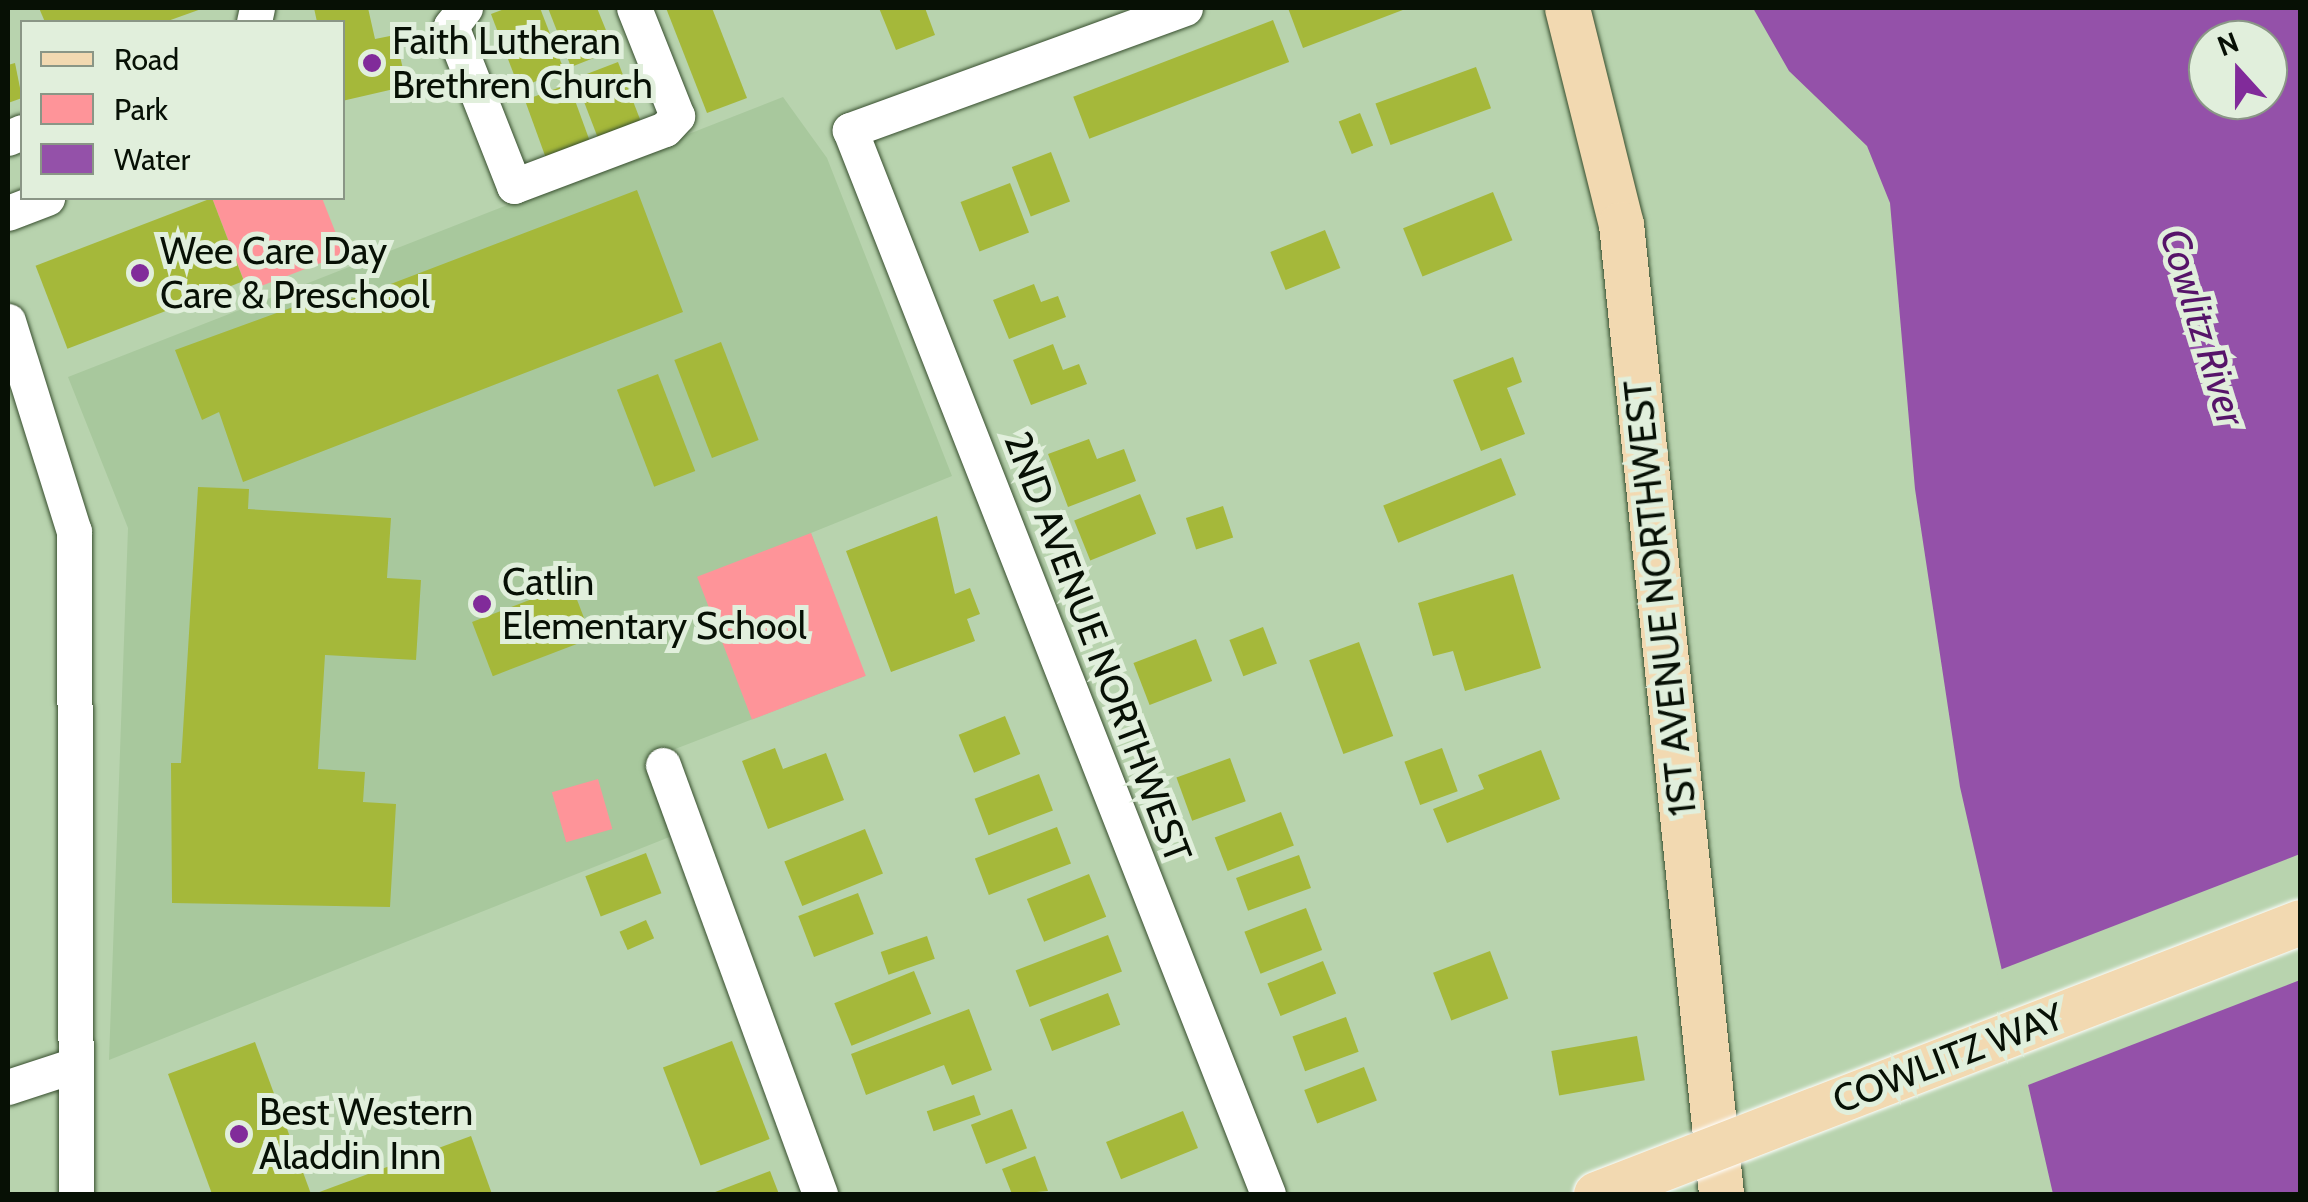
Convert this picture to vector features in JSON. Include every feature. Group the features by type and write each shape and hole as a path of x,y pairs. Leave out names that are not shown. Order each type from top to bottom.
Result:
{"main road":[{"name":"1ST AVENUE NORTHWEST","path":"1567,8 1621,224 1721,1194"},
{"name":"COWLITZ WAY","path":"1596,1194 2300,922"}],"street":[{"path":"465,8 451,26 514,186 677,116 634,8"},
{"path":"1123,18 1185,8"},
{"name":"2ND AVENUE NORTHWEST","path":"1123,18 850,130 1268,1194"},
{"path":"8,213 42,200"},
{"path":"8,321 74,531 70,1067 76,1194"},
{"path":"663,765 820,1194"},
{"path":"8,1087 70,1067"}],"shaded area":[{"name":"Catlin Elementary School","path":"783,97 827,158 952,476 811,533 865,676 644,761 672,836 109,1060 128,528 68,377"}],"green space":[{"path":"213,200 323,200 344,254 248,291"},
{"path":"811,533 866,676 752,720 697,577"},
{"path":"598,779 612,829 566,842 552,792"}],"water":[{"name":"Cowlitz River","path":"1753,8 2300,8 2300,1194 2053,1194 1960,787 1915,489 1890,203 1867,146 1789,71"}],"pier":[{"path":"2300,854 2300,980 2023,1087 1997,971"}],"building":[{"path":"39,8 204,8 171,20 44,20"},
{"name":"Faith Lutheran Brethren Church","path":"314,8 368,8 375,39 395,35 407,86 345,100 345,20 317,20"},
{"path":"507,8 540,8 564,70 519,88 491,14"},
{"path":"548,8 597,8 614,50 571,67"},
{"path":"666,8 712,8 747,98 707,113"},
{"path":"879,8 925,8 935,35 896,50"},
{"path":"1288,8 1408,8 1303,48"},
{"path":"1273,20 1289,62 1089,139 1073,97"},
{"path":"618,62 646,135 603,151 575,78"},
{"path":"15,63 20,99 8,103 8,65"},
{"path":"1476,67 1491,108 1391,145 1375,104"},
{"path":"569,84 593,149 548,165 525,100"},
{"path":"1360,113 1373,145 1352,154 1339,122"},
{"path":"1051,152 1070,201 1031,217 1012,167"},
{"path":"1010,183 1029,232 980,251 961,202"},
{"path":"637,190 683,312 243,482 219,412 202,420 175,350 315,299 320,311"},
{"path":"1493,192 1512,240 1423,277 1403,228"},
{"name":"Wee Care Day Care & Preschool","path":"213,200 244,281 67,349 36,266"},
{"path":"1325,230 1340,268 1286,290 1270,252"},
{"path":"1034,284 1041,302 1058,296 1066,317 1009,339 993,300"},
{"path":"721,342 759,440 712,458 674,360"},
{"path":"1053,344 1063,370 1079,364 1087,384 1031,405 1013,360"},
{"path":"1513,357 1522,382 1507,388 1525,434 1481,451 1453,380"},
{"path":"658,374 695,471 654,487 617,390"},
{"path":"1089,439 1097,459 1124,449 1136,481 1068,507 1048,454"},
{"path":"1501,458 1516,495 1398,543 1383,506"},
{"path":"198,487 249,489 248,509 391,518 387,578 421,580 416,660 325,655 318,769 365,772 363,802 396,804 390,907 172,903 171,763 181,763"},
{"path":"1140,494 1156,534 1090,560 1074,521"},
{"path":"1223,506 1233,537 1196,549 1186,518"},
{"path":"937,516 955,594 970,588 980,614 967,619 975,641 891,672 846,551"},
{"path":"1513,574 1541,668 1465,691 1453,651 1433,656 1418,603"},
{"path":"571,584 592,638 493,676 472,622"},
{"path":"1263,627 1277,663 1243,676 1229,640"},
{"path":"1196,639 1212,681 1150,705 1133,663"},
{"path":"1359,642 1393,736 1343,754 1309,660"},
{"path":"1005,716 1020,754 974,773 959,735"},
{"path":"775,748 783,769 826,753 844,800 768,829 742,761"},
{"path":"1442,748 1458,791 1420,805 1404,762"},
{"path":"1541,750 1560,799 1447,843 1433,809 1484,789 1478,775"},
{"path":"1230,758 1246,801 1192,821 1176,777"},
{"path":"1039,774 1053,810 989,835 975,799"},
{"path":"1281,812 1294,846 1228,871 1215,837"},
{"path":"1057,827 1071,863 989,895 975,859"},
{"path":"865,829 883,874 802,906 784,862"},
{"path":"646,853 661,893 601,916 585,876"},
{"path":"1299,855 1311,888 1248,911 1236,878"},
{"path":"1089,874 1106,917 1044,942 1027,899"},
{"path":"858,893 874,934 814,957 798,916"},
{"path":"1306,908 1322,950 1261,974 1244,932"},
{"path":"646,920 654,938 628,950 620,932"},
{"path":"1108,935 1122,971 1030,1007 1016,970"},
{"path":"927,936 935,959 888,975 881,952"},
{"path":"1490,951 1508,999 1451,1020 1433,973"},
{"path":"1323,961 1336,993 1280,1016 1267,983"},
{"path":"914,971 931,1014 851,1046 834,1003"},
{"path":"1108,993 1120,1025 1052,1051 1040,1019"},
{"path":"969,1009 992,1070 952,1085 944,1065 866,1095 851,1054"},
{"path":"1346,1017 1359,1052 1305,1071 1292,1036"},
{"path":"1637,1036 1645,1080 1559,1095 1551,1051"},
{"path":"732,1041 770,1139 701,1166 663,1068"},
{"name":"Best Western Aladdin Inn","path":"255,1042 311,1194 212,1194 168,1074"},
{"path":"1364,1067 1377,1101 1317,1124 1304,1090"},
{"path":"974,1095 981,1115 934,1131 927,1111"},
{"path":"1012,1109 1027,1148 986,1164 971,1125"},
{"path":"1183,1111 1198,1148 1121,1179 1106,1142"},
{"name":"Best Western Aladdin Inn","path":"471,1136 492,1194 314,1194"},
{"path":"1035,1156 1048,1191 1012,1194 1002,1169"},
{"path":"770,1171 779,1194 710,1194"}],"place":[{"name":"Faith Lutheran Brethren Church","path":"372,63"},
{"name":"Wee Care Day Care & Preschool","path":"140,273"},
{"name":"Catlin Elementary School","path":"482,604"},
{"name":"Best Western Aladdin Inn","path":"239,1134"}]}
